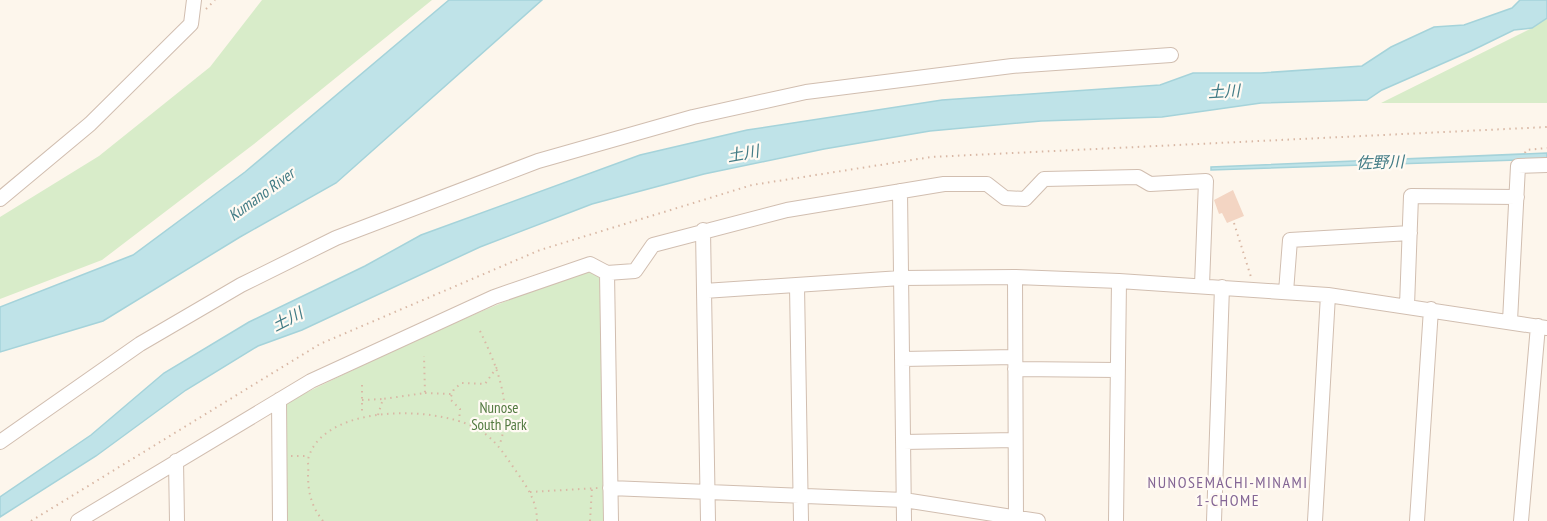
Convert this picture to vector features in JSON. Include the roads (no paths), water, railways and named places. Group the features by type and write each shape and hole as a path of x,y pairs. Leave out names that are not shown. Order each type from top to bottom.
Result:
{"street":[{"path":"0,199 90,124 191,24 194,0"},
{"path":"0,442 140,344 241,285 336,238 549,157 693,117 806,93 920,76 972,74 1012,66 1171,55"},
{"path":"1510,321 1518,166 1547,165"},
{"path":"78,521 279,400 432,330 590,264 607,273 635,271 653,245 703,230 787,210 944,184 987,184 1005,198 1025,199 1044,178 1138,177 1150,184 1206,182 1202,285"},
{"path":"900,191 904,521"},
{"path":"1407,306 1411,196 1517,196"},
{"path":"703,230 708,521"},
{"path":"1286,292 1290,240 1410,233"},
{"path":"607,273 610,521"},
{"path":"704,291 901,278 1014,277 1119,281 1202,285 1328,296 1431,309 1543,327 1521,521"},
{"path":"1014,277 1016,519"},
{"path":"1116,521 1119,281"},
{"path":"797,286 801,521"},
{"path":"1214,521 1222,287"},
{"path":"1315,521 1328,296"},
{"path":"1417,521 1431,309"},
{"path":"902,359 1117,370"},
{"path":"279,400 280,521"},
{"path":"903,442 1015,440"},
{"path":"176,461 177,521"},
{"path":"610,488 904,500 1038,521"}],"water":[{"name":"Kumano River","path":"449,0 542,0 336,183 240,237 103,321 0,352 0,307 133,255 245,172"},
{"name":"土川","path":"1520,0 1547,0 1547,18 1532,28 1514,30 1382,90 1367,100 1261,103 1162,117 1041,121 930,131 824,149 704,174 592,204 480,247 302,330 258,346 186,390 96,456 0,517 0,497 91,435 164,373 249,322 365,266 421,235 640,155 747,130 942,100 1160,85 1193,73 1261,73 1362,66 1391,47 1434,27 1464,25 1512,8"},
{"name":"佐野川","path":"1547,153 1547,159 1211,170 1211,167"}],"district":[{"name":"NUNOSEMACHI-MINAMI 1-CHOME","path":"1228,491"}],"park label":[{"name":"Nunose South Park","path":"499,416"}]}
